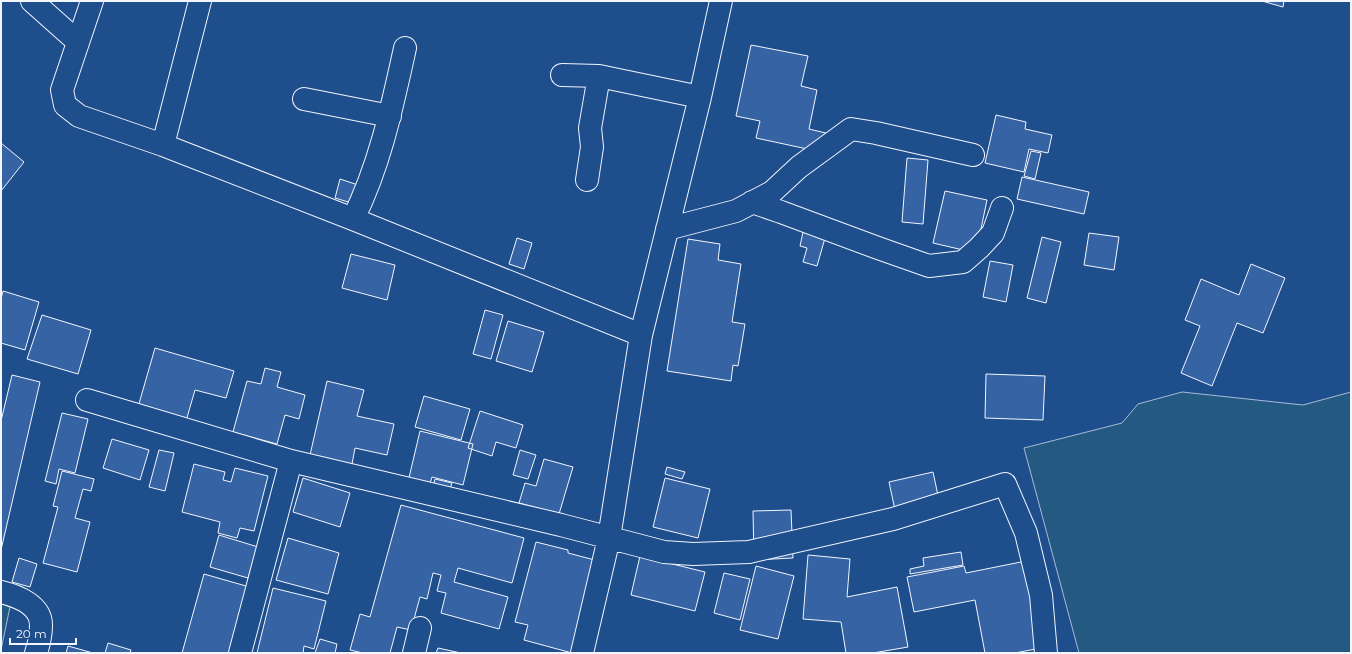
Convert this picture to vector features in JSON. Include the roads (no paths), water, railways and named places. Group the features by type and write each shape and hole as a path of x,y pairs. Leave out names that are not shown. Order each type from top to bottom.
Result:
{"street":[{"path":"32,1 78,42"},
{"path":"92,1 62,90 65,105 79,116 162,145 353,219 641,335"},
{"path":"162,145 200,1"},
{"path":"582,653 609,538 641,335 700,97 721,1"},
{"path":"353,219 364,196 390,116 405,48"},
{"path":"562,75 599,76 700,97"},
{"path":"587,180 592,148 590,128 599,76"},
{"path":"304,99 390,116"},
{"path":"667,230 736,211 772,192 799,167 852,129 974,155"},
{"path":"752,202 929,266 963,262 980,248 993,233 1002,208"},
{"path":"87,400 291,461 561,525 664,552 693,554 749,552 893,518 1005,484 1026,533 1041,595 1046,653"},
{"path":"240,653 291,461"},
{"path":"1,592 19,598 30,604 38,612 41,624 40,640 36,653"},
{"path":"414,653 420,628"}]}
